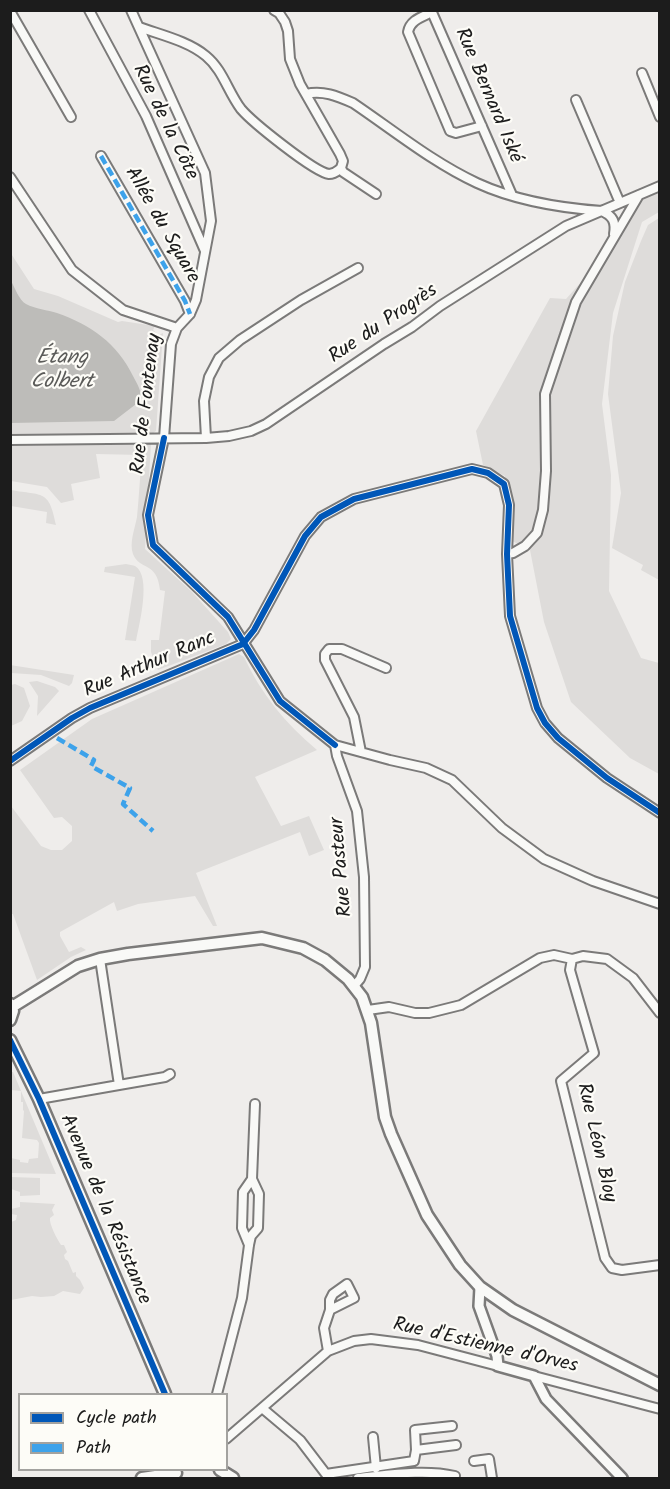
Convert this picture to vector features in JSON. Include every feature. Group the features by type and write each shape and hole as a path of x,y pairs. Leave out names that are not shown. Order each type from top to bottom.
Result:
{"main road":[{"path":"10,1020 11,1005 78,966 100,958 262,938 303,948 325,960 354,986 368,1010 385,1117 391,1134 427,1215 460,1265 480,1287 513,1310 660,1385"},
{"name":"Avenue de la Résistance","path":"10,1040 39,1100 164,1393"},
{"path":"142,1479 177,1474"}],"street":[{"name":"Rue de la Côte","path":"89,10 146,116 205,251"},
{"path":"131,10 205,173 211,221 196,300 190,314 177,328"},
{"path":"139,27 189,46 203,54 214,63 241,109 295,156 327,173 334,173 341,168 343,161 293,69 285,22 274,10"},
{"path":"10,11 71,117"},
{"path":"432,11 415,21 408,32 450,131 456,133 482,126"},
{"name":"Rue Bernard Iské","path":"432,11 512,195"},
{"path":"642,73 660,117"},
{"path":"306,94 316,92 336,96 353,103 444,166 478,184 559,207 602,211 610,214 615,228 611,243"},
{"path":"576,100 617,204 621,227"},
{"name":"Allée du Square","path":"101,156 185,301 190,314"},
{"path":"341,168 343,172 376,194"},
{"name":"Rue de Fontenay","path":"10,177 15,191 72,270 123,310 177,328 171,344 164,438 148,515 153,545 228,617 280,701 335,745"},
{"name":"Rue du Progrès","path":"10,440 206,438 251,431 266,424 440,306 578,221 660,186"},
{"path":"507,554 525,546 537,533 543,510 546,471 545,394 576,302 639,195"},
{"path":"559,207 569,212 578,221"},
{"path":"575,209 578,221"},
{"path":"206,438 204,401 208,377 219,358 240,340 301,300 358,268"},
{"path":"243,644 254,630 305,536 321,517 354,499 472,469 488,473 504,484 509,505 507,554 510,616 537,708 545,723 558,738 607,778 660,813"},
{"name":"Rue Arthur Ranc","path":"10,760 64,723 99,704 243,644"},
{"path":"361,752 354,717 325,660 325,654 329,649 342,649 386,669"},
{"path":"335,745 426,768 452,780 502,828 544,859 592,881 660,904"},
{"name":"Rue Pasteur","path":"335,745 357,811 364,877 364,968 360,980 354,986"},
{"path":"368,1010 389,1007 415,1013 429,1013 449,1009 461,1005 540,958 554,956 572,959 583,956 607,959 633,978 660,1012"},
{"path":"100,958 119,1085"},
{"name":"Rue Léon Bloy","path":"572,959 570,970 594,1053 561,1081 605,1258 612,1268 622,1270 660,1265"},
{"path":"39,1100 165,1077 170,1074"},
{"path":"218,1393 242,1298 251,1236 258,1228 260,1194 252,1179 255,1104"},
{"path":"249,1245 242,1228 243,1192 252,1179"},
{"path":"480,1287 479,1306 497,1356 498,1366"},
{"path":"328,1351 324,1328 330,1310"},
{"name":"Rue d'Estienne d'Orves","path":"228,1437 328,1351 354,1341 371,1339 417,1346 660,1408"},
{"path":"534,1376 546,1398 622,1479"},
{"path":"262,1408 300,1440 328,1476 414,1461 415,1430 452,1426"},
{"path":"373,1437 376,1468"},
{"path":"416,1450 456,1445"},
{"path":"474,1461 489,1459 492,1479"},
{"path":"358,1479 442,1473 455,1476"}],"shaded area":[{"path":"659,193 659,212 642,222 613,313 602,404 611,475 609,591 641,658 659,663 659,774 630,758 571,702 544,622 530,550 512,541 505,476 483,465 476,431 550,298 566,299 608,252 639,199"},
{"path":"659,218 659,580 641,570 643,565 612,548 621,493 608,394 613,336 625,282 648,225"},
{"name":"Étang Colbert","path":"10,252 34,289 58,296 118,322 155,326 153,330 159,335 163,333 156,431 152,434 11,435"},
{"path":"151,443 145,549 192,592 228,632 231,639 226,644 158,670 151,652 151,640 159,640 165,591 160,590 156,575 136,559 132,550 142,455 96,454 100,478 71,484 74,500 61,503 47,487 11,481 11,446"},
{"path":"11,490 43,496 51,505 56,525 46,523 47,512 11,506"},
{"path":"126,564 135,566 140,571 143,580 143,601 136,641 125,640 135,577 104,572 105,567"},
{"path":"239,654 244,657 275,708 317,750 255,777 281,826 309,816 324,850 309,856 300,832 196,873 217,926 213,926 195,896 138,904 117,911 114,902 60,932 69,952 81,947 86,950 71,957 37,980 13,914 11,914 11,806 41,846 51,850 62,850 72,841 72,826 62,817 54,818 20,770 92,719"},
{"path":"10,665 74,675 69,686 41,675 11,673"},
{"path":"37,681 55,687 59,691 37,716 38,696 29,682"},
{"path":"15,684 24,688 30,706 22,721 11,726 11,685"},
{"path":"10,1072 13,1072 56,1174 11,1173 11,1158 28,1163 29,1159 38,1158 39,1143 37,1140 22,1138 24,1111 21,1091 11,1090"},
{"path":"11,1177 40,1178 40,1195 20,1196 20,1192 11,1189"},
{"path":"20,1202 55,1204 52,1210 54,1215 50,1218 51,1224 59,1242 64,1245 67,1252 64,1255 65,1259 73,1273 76,1272 84,1288 80,1294 63,1291 54,1296 32,1296 11,1300 11,1222 16,1220 17,1215 11,1214 11,1209 20,1207"}],"water":[{"name":"Étang Colbert","path":"11,281 19,297 26,304 81,323 111,345 127,364 140,391 140,401 114,421 11,423"}],"marked path":[{"path":"101,156 185,301 190,314"},
{"path":"57,738 94,760 91,766 130,788 123,804 153,831"}],"cycle path":[{"path":"164,438 148,515 153,545 228,617 280,701 335,745"},
{"path":"10,761 90,708 243,644 254,630 305,536 321,517 354,499 472,469 488,473 504,484 509,505 507,554 510,616 537,708 545,723 558,738 607,778 660,813"},
{"path":"10,1040 39,1099 165,1393"}]}
